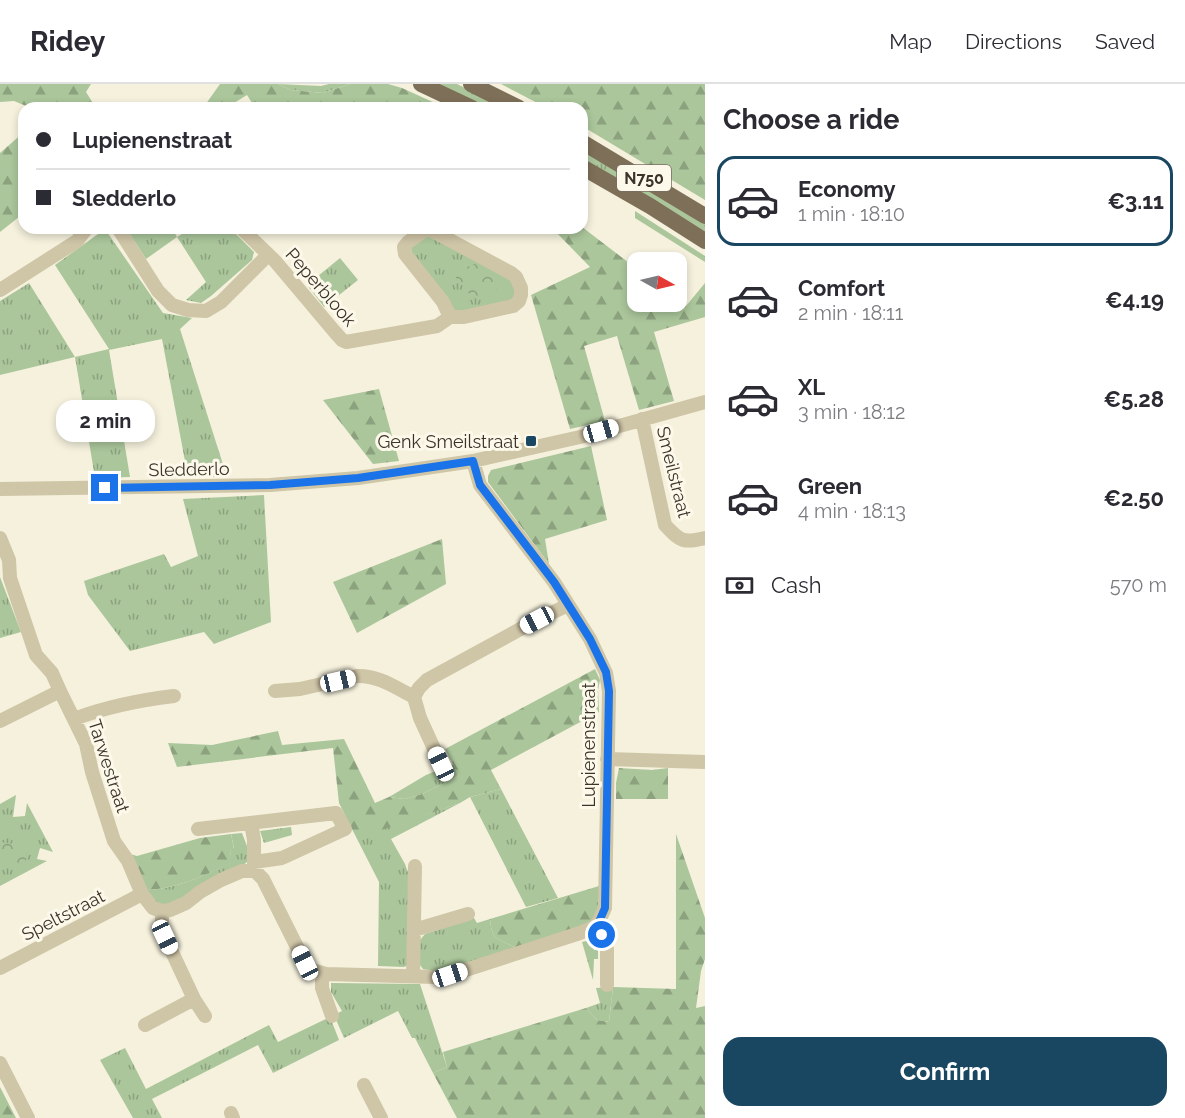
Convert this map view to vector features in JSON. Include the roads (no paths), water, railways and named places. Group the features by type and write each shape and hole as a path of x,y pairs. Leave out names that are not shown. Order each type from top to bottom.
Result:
{"main road":[{"path":"421,84 459,102"},
{"path":"471,84 507,102"},
{"name":"N750","path":"588,146 705,216"},
{"name":"N750","path":"588,170 705,241"}],"street":[{"path":"0,290 77,241 82,234"},
{"path":"122,234 158,291 172,305 188,310 206,311 221,302 268,255 247,234"},
{"name":"Peperblook","path":"420,234 404,247 405,254 443,302 450,317"},
{"name":"Peperblook","path":"268,255 346,342 437,326 450,317 464,317 513,306 519,301 521,288 516,277 438,234"},
{"name":"Sledderlo","path":"0,489 270,485 358,478 473,461 580,437 705,402"},
{"name":"Smeilstraat","path":"642,419 665,525 675,536 687,542 705,538"},
{"name":"Lupienenstraat","path":"473,461 480,485 554,582 590,639 606,672 609,691 605,908 598,924"},
{"name":"Tarwestraat","path":"0,538 9,560 10,578 36,656 52,672 86,744 92,772 114,841 128,861 142,894 153,908 162,911"},
{"path":"441,764 420,718 414,697 419,688 427,680 568,605"},
{"path":"275,691 300,689 357,676 367,676 377,678 414,697"},
{"path":"0,721 60,691"},
{"path":"74,719 92,712 174,696"},
{"path":"607,759 705,762"},
{"path":"198,829 336,813 345,829 282,858 242,871 200,892 186,903 162,911 162,928 165,937 194,999 205,1016"},
{"path":"251,823 254,840 254,867 263,879 305,963 312,970 322,973 450,975 580,933 598,924 607,949 608,985"},
{"path":"413,976 415,866"},
{"name":"Speltstraat","path":"0,968 142,894"},
{"path":"414,930 468,914"},
{"path":"322,973 322,988 332,1016"},
{"path":"145,1025 194,999"},
{"path":"0,1063 28,1118"},
{"path":"364,1084 381,1118"}],"place":[{"name":"Genk Smeilstraat","path":"531,441"}]}
